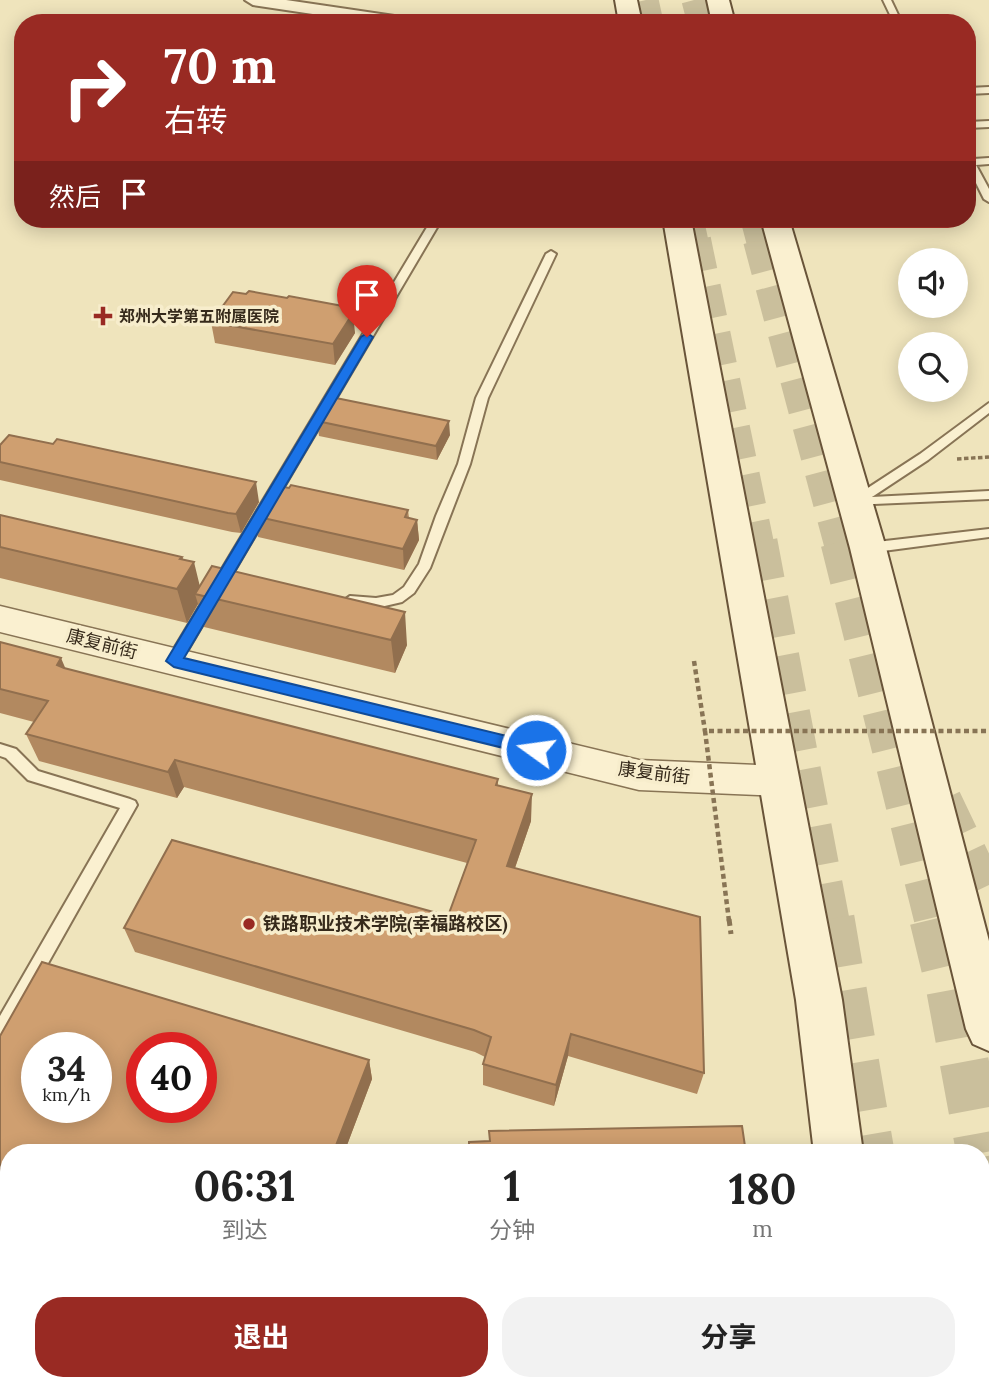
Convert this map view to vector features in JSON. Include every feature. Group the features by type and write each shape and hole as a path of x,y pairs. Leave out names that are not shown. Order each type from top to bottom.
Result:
{"main road":[{"path":"679,228 820,1000 838,1144"},
{"path":"778,228 868,548 989,1029"}],"street":[{"path":"253,0 347,14"},
{"name":"康复前街","path":"0,619 639,775 779,781"}],"lane":[{"path":"976,174 989,199"},
{"path":"174,661 433,228"},
{"path":"334,598 376,603 397,599 415,582 425,565 464,464 482,398 551,254"},
{"path":"855,502 924,457 989,407"},
{"path":"855,502 989,495"},
{"path":"868,548 989,533"},
{"path":"227,573 240,576"},
{"path":"0,750 11,753 33,776 130,805 0,1032"}],"path":[{"path":"694,661 731,934"},
{"path":"705,731 989,731"}],"building":[{"path":"249,291 348,307 345,311 353,313 333,344 211,322 233,292 246,294"},
{"path":"331,397 449,421 436,446 317,421"},
{"path":"9,435 53,444 57,439 256,482 236,514 228,513 0,462 0,445"},
{"path":"272,485 289,488 291,485 408,510 405,517 417,520 403,549 254,516"},
{"path":"0,515 194,562 177,589 0,547"},
{"path":"212,566 405,612 391,640 195,594"},
{"path":"0,642 61,658 57,665 64,668 498,779 496,785 532,794 507,866 700,917 704,1073 571,1034 556,1085 483,1064 491,1037 474,1030 124,928 172,840 448,916 476,840 175,760 168,772 26,734 48,701 0,689"},
{"path":"42,962 369,1060 336,1144 0,1144 0,1036"},
{"path":"742,1126 745,1144 469,1144 490,1141 489,1131"}],"tunnel":[{"path":"646,0 649,14"},
{"path":"694,0 698,14"},
{"path":"693,228 696,242"},
{"path":"755,228 759,242"},
{"path":"695,240 758,544"},
{"path":"759,240 840,544"},
{"path":"758,542 830,921"},
{"path":"840,542 934,921"},
{"path":"942,800 989,899"},
{"path":"830,919 868,1144"},
{"path":"934,919 950,985 979,1144"}],"place":[{"name":"郑州大学第五附属医院","path":"103,316"},
{"name":"铁路职业技术学院(幸福路校区)","path":"249,924"}],"route":[{"path":"367,337 174,661 536,750"}]}
